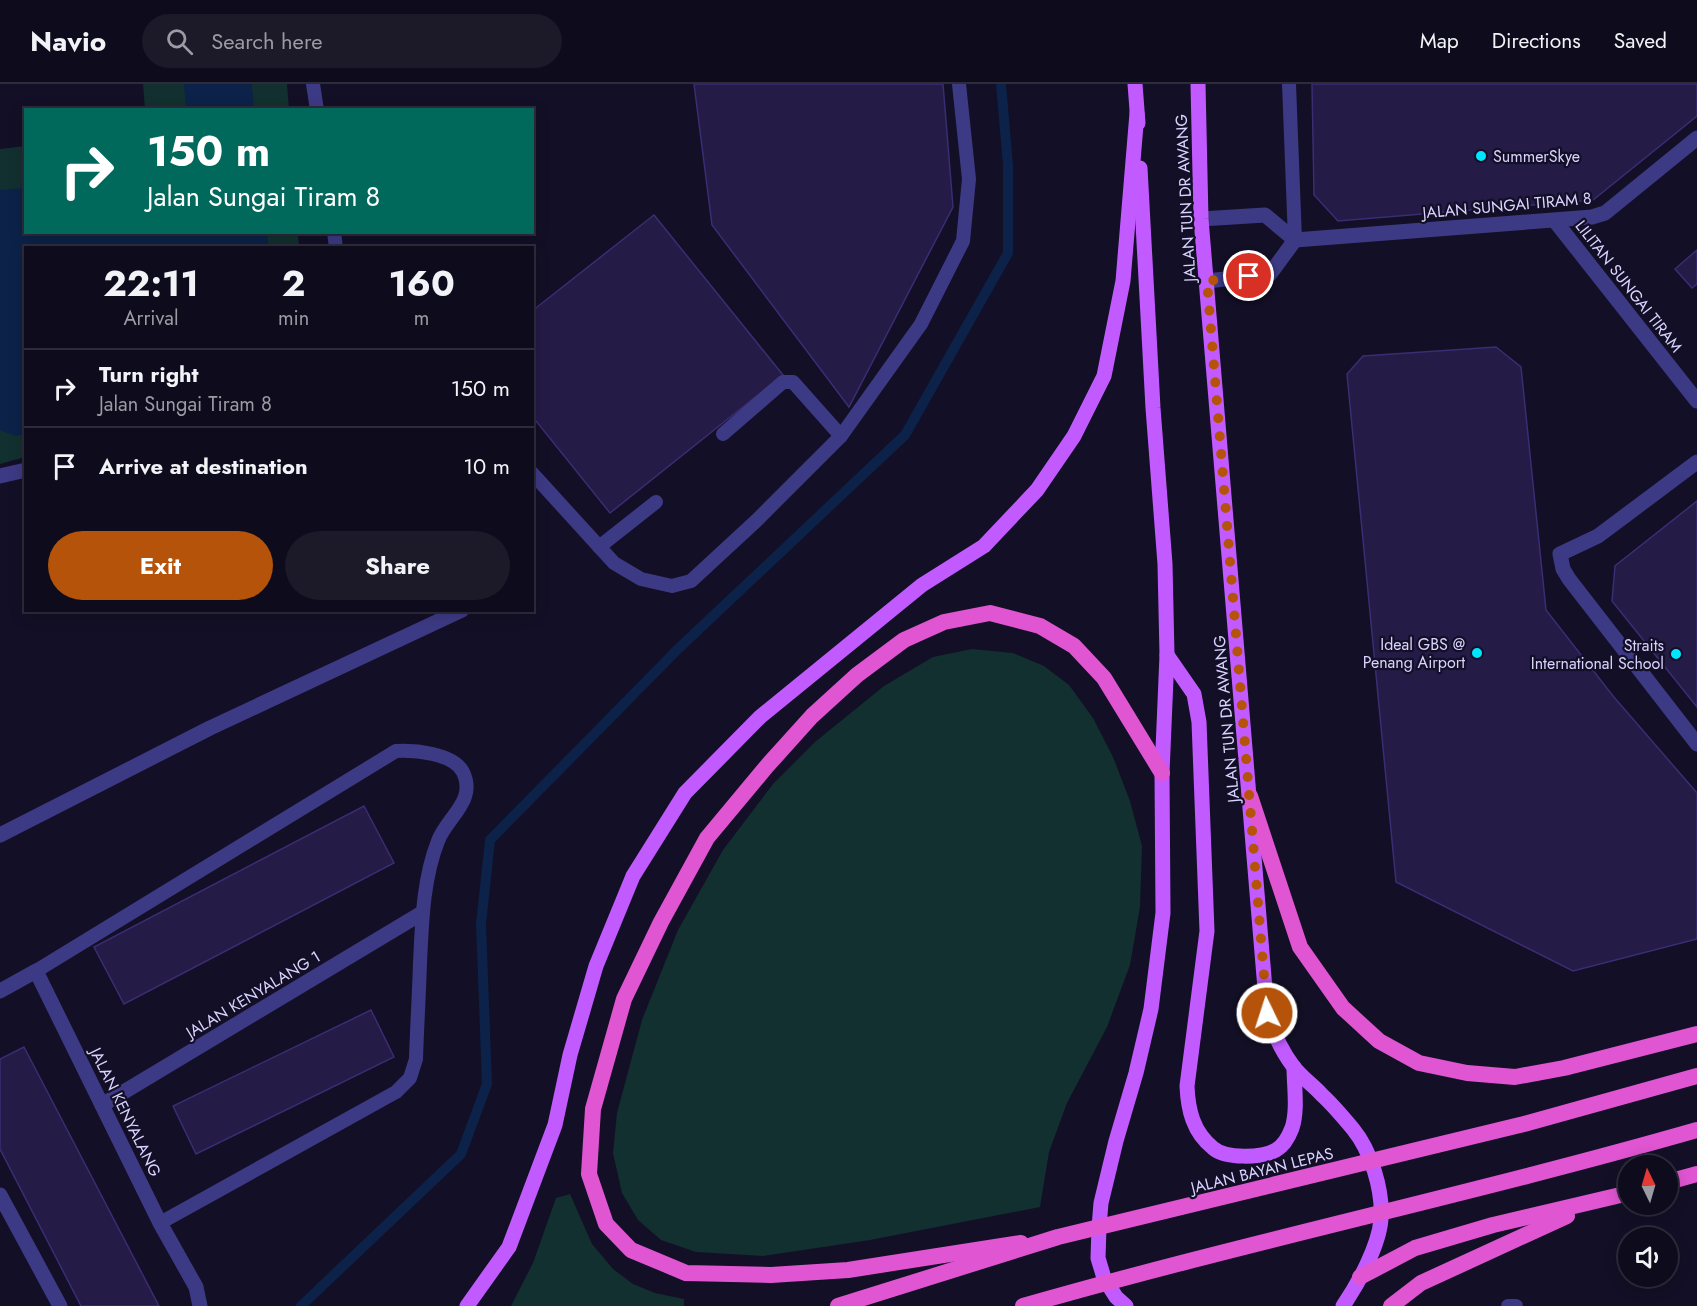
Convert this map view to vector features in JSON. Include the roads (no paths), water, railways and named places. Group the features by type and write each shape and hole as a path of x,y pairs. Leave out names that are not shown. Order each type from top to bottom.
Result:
{"highway":[{"path":"1058,1237 848,1270 771,1275 686,1273 631,1250 606,1224 589,1174 593,1109 624,999 661,922 707,838 812,716 857,675 904,640 944,622 990,614 1040,626 1074,646 1104,678 1162,773"},
{"path":"1250,796 1300,947 1343,1008 1379,1041 1419,1063 1467,1073 1515,1077 1564,1068 1697,1035"},
{"name":"JALAN BAYAN LEPAS","path":"838,1306 1058,1237 1524,1124 1697,1077"},
{"path":"1023,1306 1257,1243 1569,1167 1697,1130"},
{"path":"1678,1179 1697,1174"},
{"path":"1360,1276 1415,1248 1493,1225 1618,1196"},
{"path":"1391,1306 1421,1283 1598,1202"}],"main road":[{"path":"1126,1306 1116,1298 1104,1278 1098,1258 1099,1227 1101,1203 1151,1010 1163,913 1162,773 1167,655 1165,564 1153,408 1135,84"},
{"name":"JALAN TUN DR AWANG","path":"1198,84 1201,219 1267,1013 1275,1037 1293,1067 1323,1095 1355,1131 1368,1153 1378,1183 1381,1219 1375,1243 1343,1306"},
{"path":"467,1306 509,1247 555,1125 570,1055 596,966 633,876 685,792 760,717 922,585 984,546 1037,490 1074,436 1104,376 1106,366 1122,281 1137,113"},
{"path":"1167,655 1194,694 1199,722 1207,931 1187,1086 1188,1106 1195,1127 1214,1149 1231,1155 1259,1155 1276,1150 1286,1140 1293,1126 1293,1067"}],"street":[{"name":"JALAN SUNGAI TIRAM 8","path":"1295,240 1592,217 1605,213 1697,138"},
{"path":"1201,219 1265,215 1295,240 1270,274 1207,281"},
{"name":"LILITAN SUNGAI TIRAM","path":"1554,221 1697,401"},
{"path":"1697,462 1598,536 1560,554 1563,569 1569,579 1697,744"},
{"path":"0,476 24,470"},
{"path":"0,835 210,728 458,612"},
{"name":"JALAN KENYALANG 1","path":"102,1105 422,913"},
{"path":"0,991 36,971"},
{"name":"JALAN KENYALANG","path":"36,971 160,1223 196,1287 200,1306"},
{"path":"0,1195 60,1306"}],"lane":[{"path":"313,84 317,108"},
{"path":"534,475 614,563 641,579 672,586 691,581 756,521 841,436 921,324 963,241 969,179 959,84"},
{"path":"1288,84 1295,240"},
{"path":"723,434 783,382 793,382 841,436"},
{"path":"599,547 656,502"},
{"path":"36,971 396,751 415,750 431,753 452,761 462,770 467,787 464,802 438,840 422,913 416,1059 410,1078 396,1092 160,1223"},
{"path":"1508,1306 1515,1306"}],"water":[{"path":"184,84 252,84 254,108 186,108"},
{"path":"24,188 24,234 267,234 268,246 24,246 24,434 15,436 0,430 0,190"}],"waterway":[{"path":"301,1306 461,1154 487,1084 481,924 490,840 678,649 905,435 1008,253 1008,165 1001,84"}],"place":[{"name":"SummerSkye","path":"1481,156"},
{"name":"Ideal GBS @ Penang Airport","path":"1477,653"},
{"name":"Straits International School","path":"1676,654"}]}
